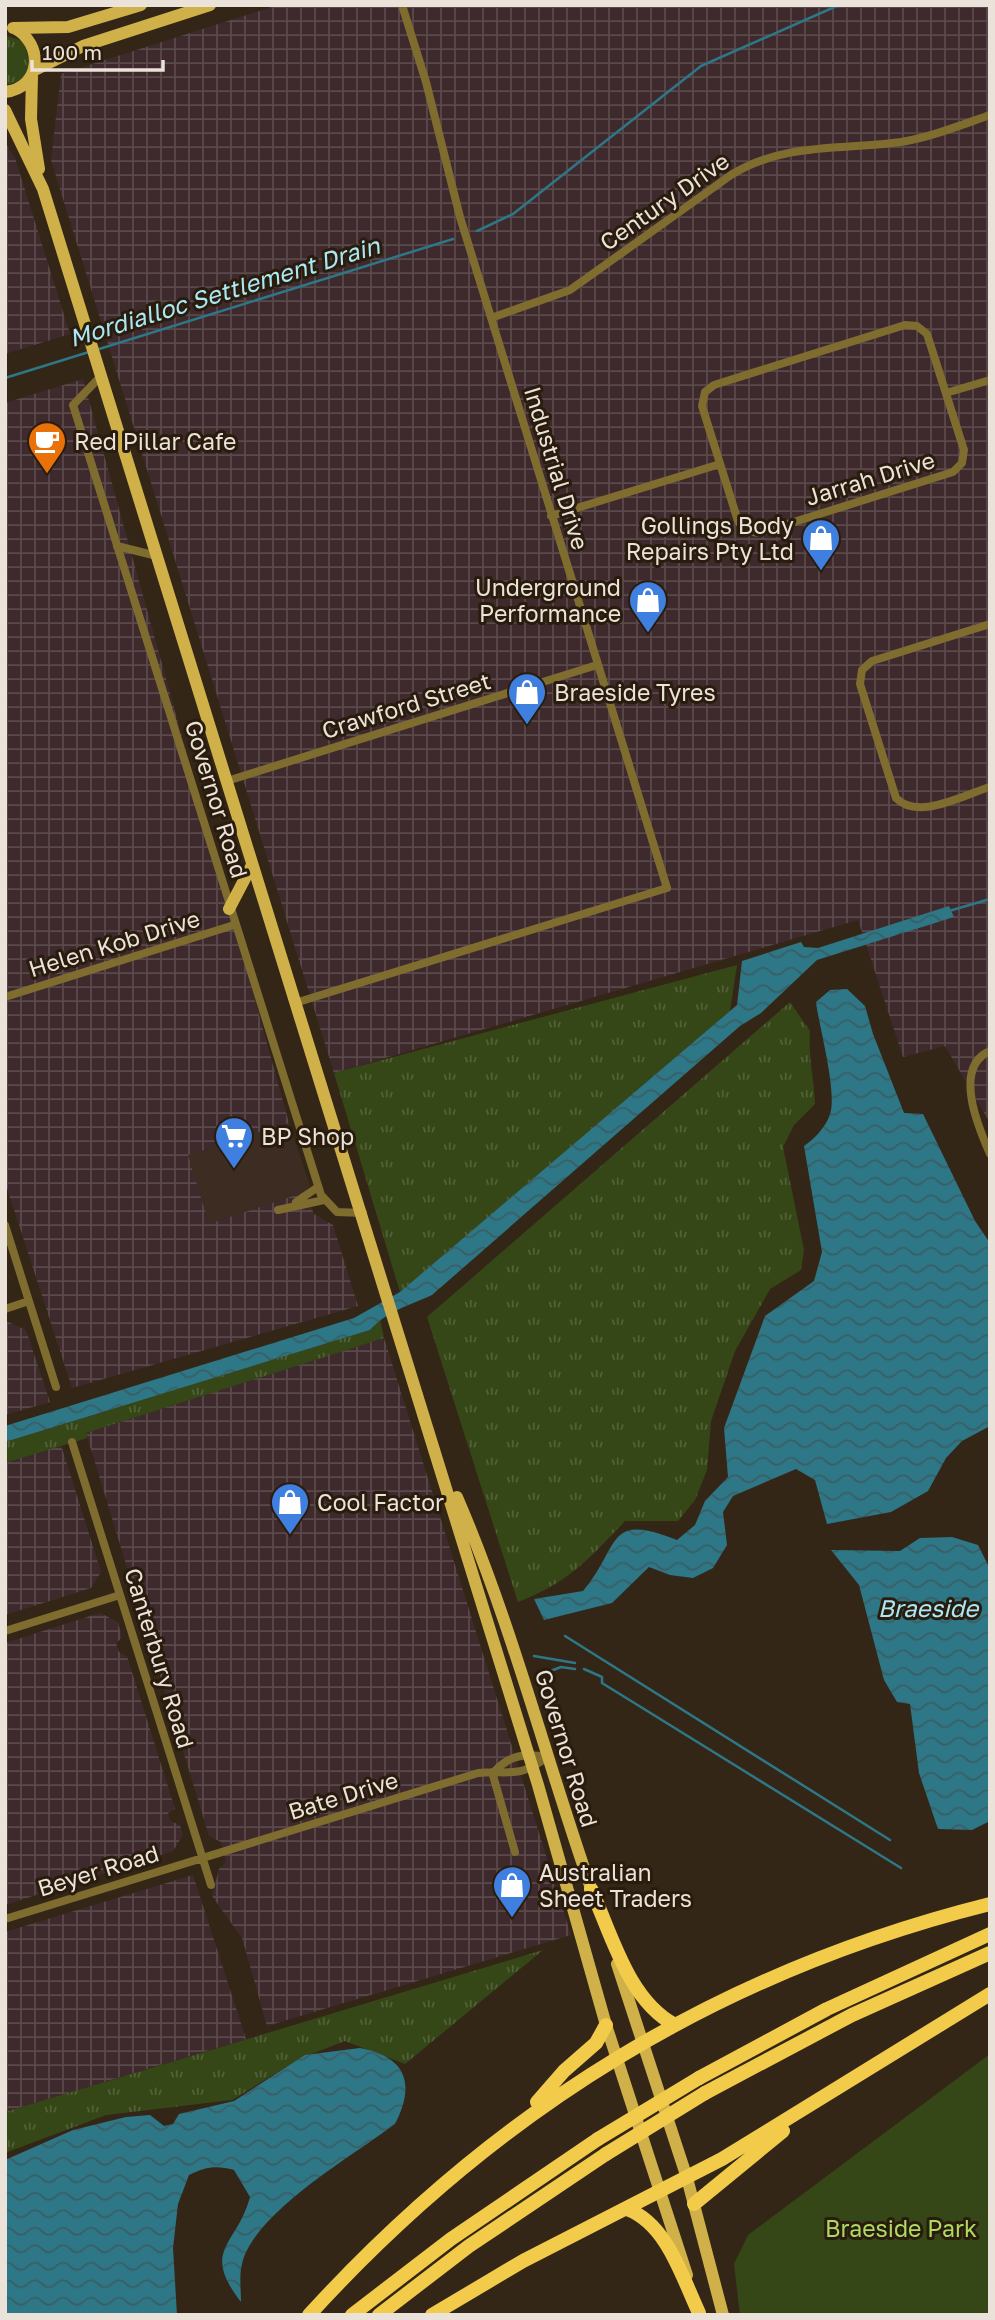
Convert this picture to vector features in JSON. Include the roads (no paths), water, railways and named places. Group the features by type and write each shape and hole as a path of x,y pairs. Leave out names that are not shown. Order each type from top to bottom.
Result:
{"highway":[{"path":"591,1889 637,1990 650,2008 675,2025"},
{"path":"309,2315 407,2217 522,2119 643,2042 810,1962 903,1928 990,1904"},
{"path":"352,2315 451,2239 598,2139 699,2078 827,2009 990,1934"},
{"path":"379,2315 469,2246 606,2154 705,2093 852,2015 990,1953"},
{"path":"432,2315 523,2262 687,2178 805,2111 990,1994"},
{"path":"522,2119 564,2070 596,2043 606,2025"},
{"path":"694,2204 702,2194 750,2160 805,2111"},
{"path":"627,2209 646,2219 660,2236 699,2314"}],"main road":[{"path":"9,27 68,27 141,5"},
{"path":"5,92 19,89 33,73 83,46 210,5"},
{"name":"Governor Road","path":"9,27 30,40 36,60 31,119 43,189 295,1003 363,1213 383,1293 432,1439 576,1909 606,2025 662,2191 699,2314"},
{"name":"Governor Road","path":"5,110 43,189"},
{"path":"229,909 252,865"},
{"name":"Governor Road","path":"432,1439 500,1604 547,1757 687,2178 723,2315"}],"street":[{"name":"Industrial Drive","path":"295,1003 667,888 469,247 426,82 402,5"},
{"name":"Century Drive","path":"491,318 561,296 731,175 751,164 811,148 909,140 990,115"},
{"name":"Jarrah Drive","path":"905,325 917,326 927,334 946,393 964,450 962,463 953,472 759,533 747,531 738,521 702,406 705,392 714,385 905,325"},
{"name":"Governor Road","path":"101,376 73,405 234,925 324,1199"},
{"path":"946,393 990,380"},
{"path":"551,516 720,464"},
{"path":"117,546 157,556"},
{"path":"990,624 872,661 862,670 860,684 896,798 905,808 918,809 990,787"},
{"name":"Crawford Street","path":"227,781 597,666"},
{"name":"Helen Kob Drive","path":"5,997 234,925"},
{"path":"990,1051 973,1068 971,1087 974,1111 990,1154"},
{"path":"294,1204 318,1187"},
{"path":"278,1210 294,1204 324,1199 337,1212 363,1213"},
{"path":"5,1225 56,1387"},
{"path":"5,1309 29,1301"},
{"name":"Canterbury Road","path":"72,1442 211,1885"},
{"path":"5,1631 120,1595"},
{"path":"528,1754 547,1757"},
{"name":"Bate Drive","path":"493,1772 504,1761 528,1754"},
{"name":"Bate Drive","path":"202,1857 493,1772 509,1775 533,1768 547,1757"},
{"path":"493,1772 515,1852"},
{"name":"Beyer Road","path":"5,1919 202,1857"}],"water":[{"path":"949,906 954,917 817,960 761,1013 740,1026 432,1295 391,1313 370,1330 5,1442 5,1426 354,1318 400,1292 737,1005 742,961 801,942 804,947 818,948"},
{"path":"847,989 865,1006 904,1113 923,1114 975,1221 990,1243 990,1426 962,1441 946,1458 928,1491 891,1512 827,1524 815,1480 796,1469 733,1496 723,1512 727,1545 713,1568 693,1578 670,1575 649,1567 612,1603 544,1620 534,1599 583,1591 610,1547 626,1532 637,1529 677,1540 695,1525 705,1501 728,1477 724,1428 765,1316 814,1281 822,1252 804,1146 824,1126 831,1107 830,1078 816,1002 830,990"},
{"name":"Braeside","path":"952,1537 978,1545 990,1569 990,1821 972,1830 938,1829 919,1773 910,1704 897,1702 884,1680 859,1585 831,1550 900,1551 920,1538"},
{"path":"360,2048 388,2058 403,2074 405,2096 395,2124 307,2186 265,2225 250,2245 242,2264 241,2302 229,2284 223,2270 222,2258 250,2197 234,2170 216,2167 189,2175 178,2204 173,2248 177,2315 5,2315 5,2160 73,2130 126,2117 150,2115 164,2126 173,2124 179,2114 234,2101 305,2055"}],"waterway":[{"name":"Mordialloc Settlement Drain","path":"477,231 513,214 701,66 839,5"},
{"name":"Mordialloc Settlement Drain","path":"96,350 453,239"},
{"name":"Mordialloc Settlement Drain","path":"5,378 89,352"},
{"path":"949,911 990,899"},
{"path":"565,1636 890,1840"},
{"path":"534,1656 575,1663"},
{"path":"540,1675 561,1667 575,1669"},
{"path":"584,1669 602,1677 602,1683 901,1868"}],"place":[{"name":"Red Pillar Cafe","path":"47,475"},
{"name":"Gollings Body Repairs Pty Ltd","path":"821,572"},
{"name":"Underground Performance","path":"648,634"},
{"name":"Braeside Tyres","path":"527,726"},
{"name":"BP Shop","path":"234,1170"},
{"name":"Cool Factor","path":"290,1536"},
{"name":"Australian Sheet Traders","path":"512,1919"}],"park label":[{"name":"Braeside Park","path":"901,2228"}]}
